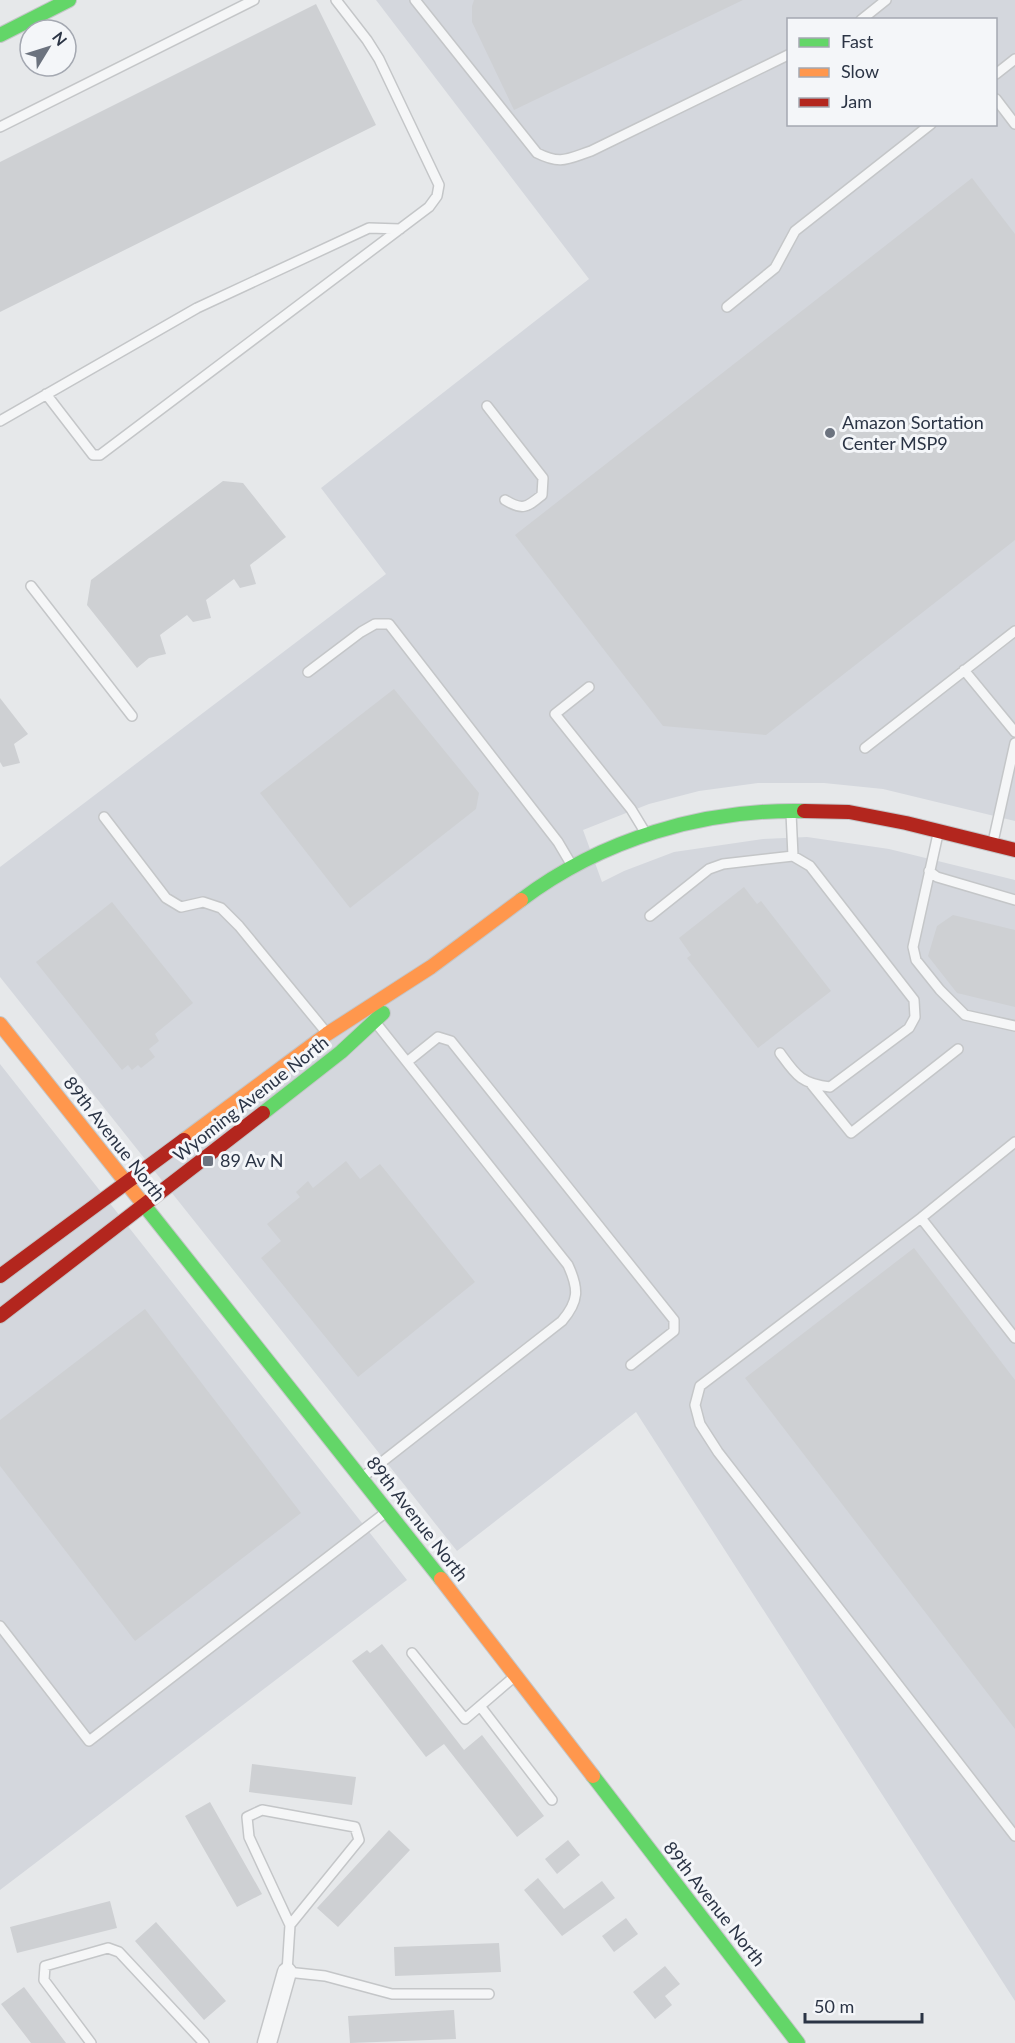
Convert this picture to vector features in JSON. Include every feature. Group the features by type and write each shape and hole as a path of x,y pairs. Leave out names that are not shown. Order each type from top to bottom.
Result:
{"main road":[{"path":"0,35 69,0"},
{"name":"Wyoming Avenue North","path":"0,1276 327,1034 431,967 541,885 573,866 646,834 696,821 745,814 791,810 849,812 906,823 1015,850"},
{"name":"Wyoming Avenue North","path":"0,1316 341,1052 431,967"},
{"name":"89th Avenue North","path":"0,1024 388,1510 798,2043"}],"street":[{"path":"267,2043 287,1972"}],"lane":[{"path":"0,127 254,0"},
{"path":"46,394 93,455 100,455 429,207 437,196 440,185 379,59 336,0"},
{"path":"415,0 537,153 551,160 567,159 591,151 787,56"},
{"path":"864,18 886,0"},
{"path":"997,73 1015,59"},
{"path":"997,100 1011,112 1015,124"},
{"path":"728,307 775,268 795,231 928,126"},
{"path":"0,421 197,308 369,228 400,229"},
{"path":"487,405 543,478 542,495 527,507 516,507 505,500"},
{"path":"31,586 132,716"},
{"path":"308,672 361,632 375,624 389,624 558,842 573,866"},
{"path":"865,748 1015,631"},
{"path":"964,670 1015,732"},
{"path":"589,687 555,714 631,809 646,834"},
{"path":"993,845 1015,743"},
{"path":"791,810 793,856"},
{"path":"104,818 166,898 181,907 203,902 221,908 239,926 327,1034"},
{"path":"938,832 913,947 916,960 940,990 965,1015 1015,1026"},
{"path":"650,916 708,869 723,864 793,856 810,866 914,1000 915,1017 909,1028 830,1087 812,1086"},
{"path":"929,872 937,877 1015,900"},
{"path":"362,1478 562,1321 572,1310 576,1296 575,1280 568,1265 374,1021"},
{"path":"406,1062 438,1037 451,1041 674,1320 674,1331 631,1365"},
{"path":"780,1053 797,1077 812,1086 851,1133 958,1049"},
{"path":"1015,1142 921,1218 700,1386 695,1405 700,1424 718,1452 1015,1836"},
{"path":"921,1218 1015,1338"},
{"path":"0,1626 88,1741 388,1510"},
{"path":"412,1653 465,1719 516,1676"},
{"path":"480,1706 552,1800"},
{"path":"290,1925 359,1840 355,1827 262,1810 247,1817 249,1837 290,1925 287,1972 325,1976 392,1994 489,1994"},
{"path":"91,2043 44,1980 45,1966 108,1948 119,1952 204,2043"}],"shaded area":[{"path":"376,0 1015,0 1015,821 883,789 824,783 758,783 699,791 649,804 583,830 602,882 674,852 763,839 807,837 889,849 1015,880 1015,2001 636,1412 457,1551 0,977 0,867 386,574 321,488 589,279"},
{"path":"0,1064 407,1580 0,1890"}],"building":[{"path":"474,0 743,0 514,110 472,22"},
{"path":"316,4 376,125 0,312 0,162"},
{"name":"Amazon Sortation Center MSP9","path":"972,178 1015,234 1015,540 766,735 663,726 515,535"},
{"path":"223,481 243,483 286,537 250,565 256,584 240,588 234,579 206,600 211,618 193,622 187,615 160,635 166,654 149,658 137,668 87,605 91,580"},
{"path":"394,689 479,793 476,809 350,908 260,793"},
{"path":"0,698 28,734 14,744 20,763 3,767 0,762"},
{"path":"744,887 757,904 761,901 831,991 758,1048 687,958 691,955 679,938"},
{"path":"112,902 193,1003 155,1034 159,1041 149,1049 155,1057 141,1068 138,1065 132,1070 128,1065 122,1070 36,962"},
{"path":"953,915 1015,930 1015,1007 957,993 928,956 937,926"},
{"path":"346,1161 360,1179 380,1164 475,1282 358,1377 261,1258 281,1241 267,1224 300,1197 296,1192 308,1181 313,1188"},
{"path":"914,1248 1015,1380 1015,1729 745,1378"},
{"path":"145,1309 301,1513 135,1641 0,1466 0,1420"},
{"path":"382,1644 464,1750 482,1735 544,1816 517,1837 444,1744 426,1757 352,1661 367,1650 370,1653"},
{"path":"252,1764 356,1777 352,1805 249,1792"},
{"path":"210,1802 262,1894 237,1907 185,1816"},
{"path":"389,1830 410,1850 338,1927 317,1908"},
{"path":"568,1840 580,1855 557,1874 545,1859"},
{"path":"538,1878 564,1909 602,1881 615,1898 562,1936 524,1890"},
{"path":"110,1901 117,1928 17,1953 10,1927"},
{"path":"626,1918 638,1934 614,1952 602,1936"},
{"path":"156,1922 226,2001 204,2020 135,1941"},
{"path":"499,1943 501,1972 395,1976 394,1947"},
{"path":"665,1966 680,1984 665,1996 672,2005 655,2019 633,1992"},
{"path":"24,1987 66,2043 31,2043 1,2004"},
{"path":"454,2010 456,2039 350,2043 348,2016"}],"traffic: fast":[{"path":"0,35 69,0"},
{"path":"521,900 585,860 655,832 729,815 804,811"},
{"path":"263,1113 341,1052 383,1013"},
{"path":"144,1205 441,1579"},
{"path":"593,1776 798,2043"}],"traffic: slow":[{"path":"184,1140 327,1034 431,967 521,900"},
{"path":"0,1024 144,1205"},
{"path":"441,1579 593,1776"}],"traffic: jam":[{"path":"804,811 849,812 906,823 1015,850"},
{"path":"0,1316 263,1113"},
{"path":"0,1276 184,1140"}],"place":[{"name":"Amazon Sortation Center MSP9","path":"830,433"},
{"name":"89 Av N","path":"208,1161"}]}
